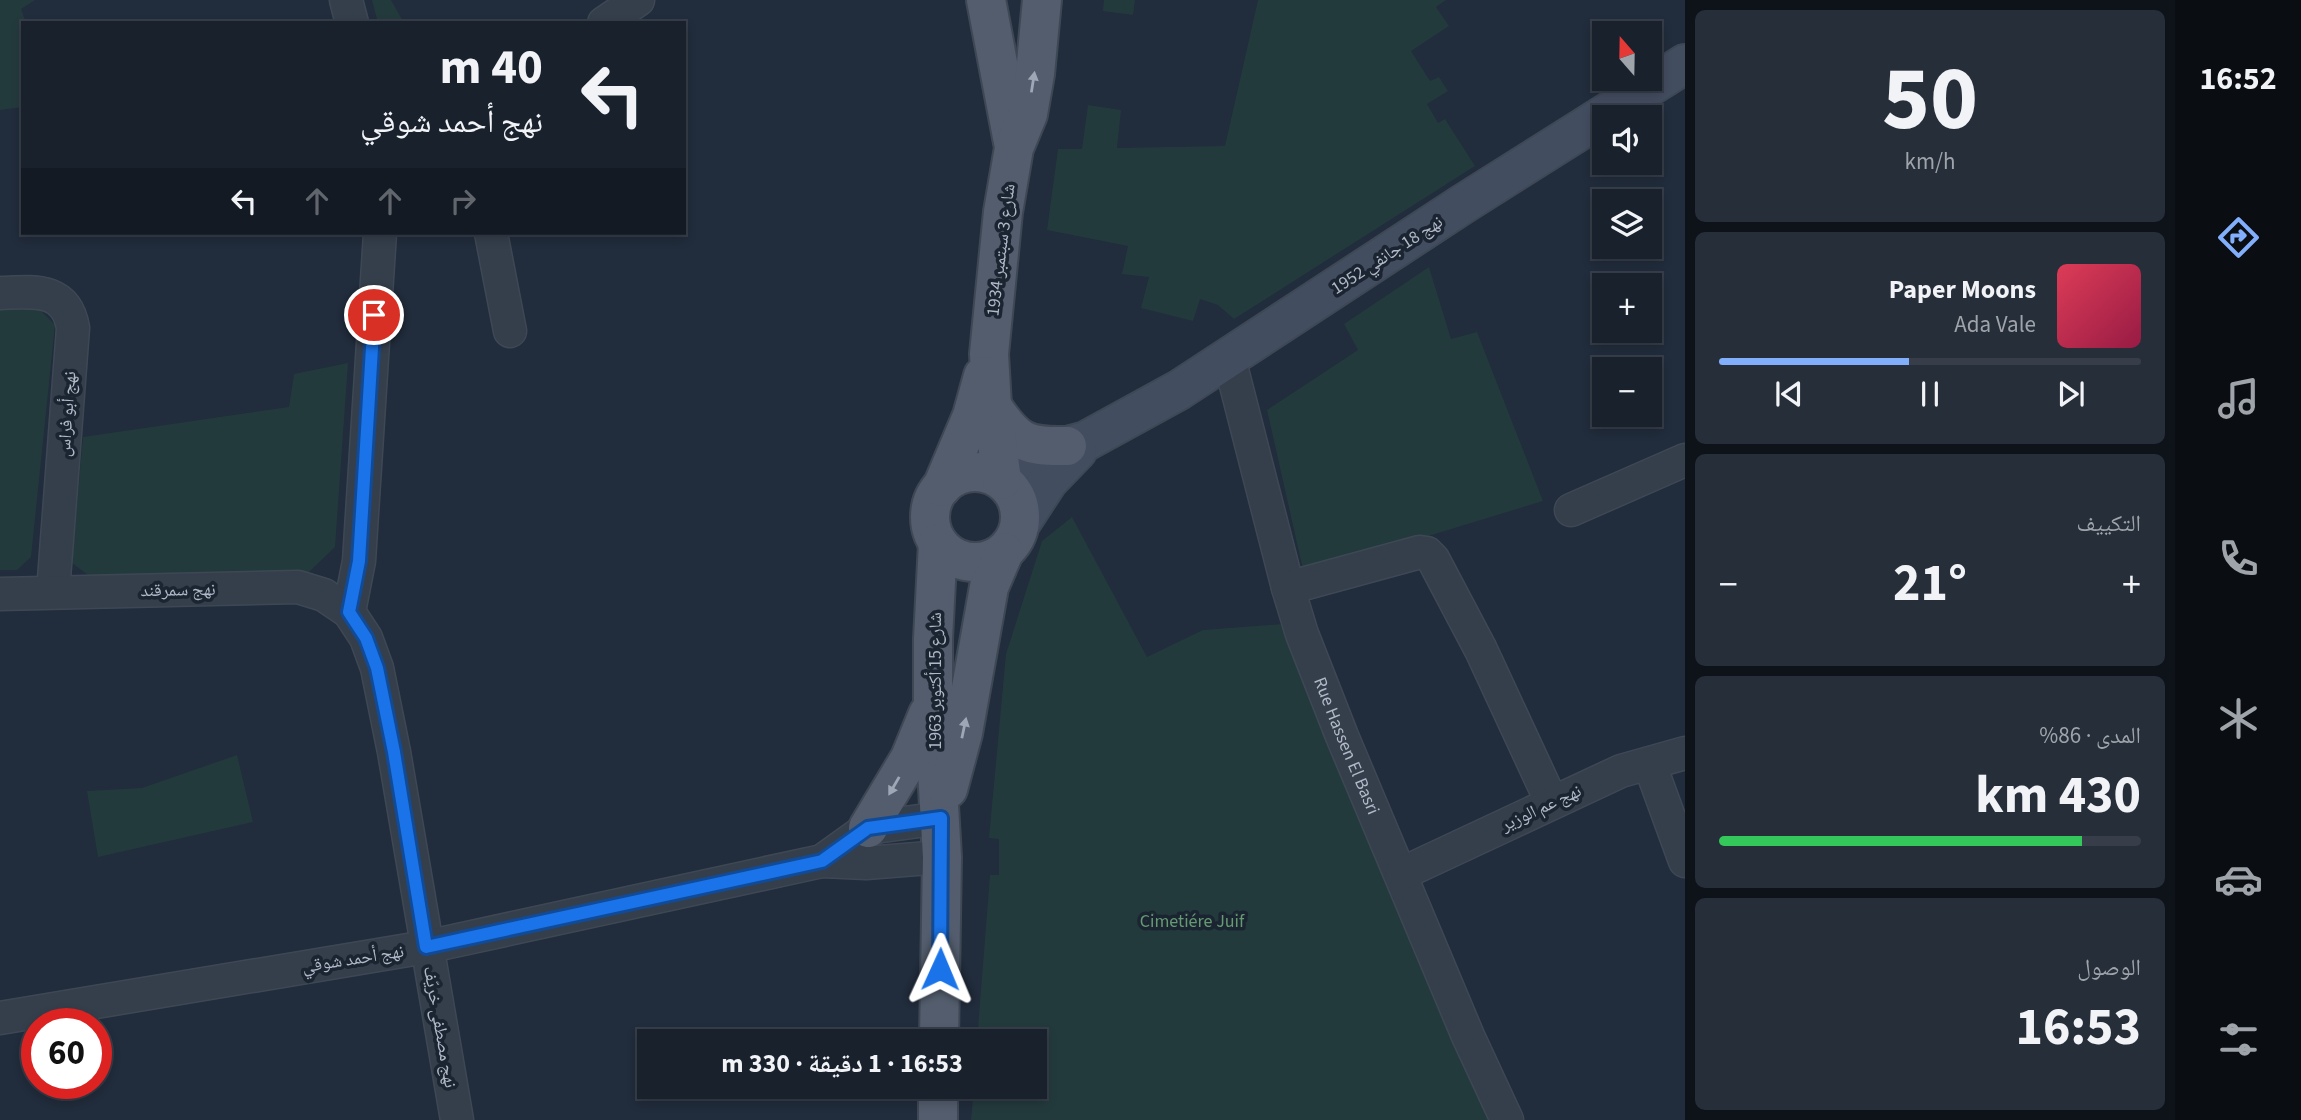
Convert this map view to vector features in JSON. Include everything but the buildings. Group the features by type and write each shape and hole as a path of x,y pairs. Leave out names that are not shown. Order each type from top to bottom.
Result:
{"main road":[{"path":"988,0 1014,10 1040,0"},
{"path":"988,0 1014,148"},
{"path":"1014,148 1028,114 1035,74 1040,0"},
{"name":"نهج 18 جانفي 1952","path":"1002,480 1179,390 1463,204 1685,64"},
{"name":"شارع 3 سبتمبر 1934","path":"989,354 1003,212 1014,148"},
{"path":"989,354 992,406 1002,480"},
{"path":"942,487 972,416 989,354"},
{"path":"992,406 1004,425 1021,440 1038,446 1076,444"},
{"path":"1012,538 1017,500 1002,480 978,472 952,478 935,496 930,521 938,543 957,559 981,562 993,559 1012,538 1048,481 1076,444"},
{"name":"شارع 15 أكتوبر 1963","path":"941,818 963,733 989,587 1012,538"},
{"name":"شارع 15 أكتوبر 1963","path":"938,543 933,702 942,857 939,1029"},
{"path":"868,828 910,758 933,702"},
{"path":"938,1099 938,1120"}],"street":[{"path":"346,0 351,21"},
{"path":"607,21 638,0"},
{"path":"349,612 359,561 380,235"},
{"path":"491,235 510,331"},
{"name":"نهج أبو فراس","path":"0,293 50,294 67,309 73,327 53,592"},
{"name":"Rue Hassen El Basri","path":"1229,358 1302,634 1468,1036 1507,1120"},
{"path":"1571,510 1685,460"},
{"path":"1288,588 1420,552 1427,553 1433,559 1481,650 1552,803"},
{"name":"نهج سمرقند","path":"0,594 298,587 324,595 349,612"},
{"name":"نهج مصطفى خريّف","path":"349,612 366,638 377,668 394,752 457,1120"},
{"name":"نهج عم الوزير","path":"1401,874 1621,771 1685,753"},
{"path":"1650,765 1685,861"},
{"name":"نهج أحمد شوقي","path":"0,1018 426,947 822,861 868,828 941,818"},
{"path":"822,861 866,863 942,857"}],"green space":[{"path":"0,0 35,0 21,9 25,21 21,21 21,107 0,110"},
{"path":"372,0 391,0 403,21 377,21"},
{"path":"1104,0 1135,0 1133,15 1103,11"},
{"path":"1258,0 1446,0 1436,7 1449,26 1411,51 1430,81 1439,77 1448,91 1427,104 1438,123 1445,119 1475,166 1234,319 1218,305 1200,299 1193,321 1141,308 1149,277 1122,274 1128,246 1047,230 1058,149 1082,149 1088,105 1121,110 1117,148 1225,146"},
{"path":"1429,267 1451,339 1477,332 1543,501 1304,574 1267,410 1358,350 1344,324"},
{"path":"34,304 55,325 31,557 17,570 0,570 0,305"},
{"path":"348,363 335,547 308,573 88,575 72,563 83,437 289,407 294,374"},
{"name":"Cimetiére Juif","path":"1072,517 1147,657 1203,630 1283,624 1491,1120 971,1120 973,1099 1047,1099 1047,1029 978,1029 990,875 999,875 999,839 989,838 1006,654 1042,541"},
{"path":"237,755 253,822 98,857 87,791 142,788"}],"route":[{"path":"374,315 359,561 349,612 366,638 377,668 394,752 426,947 822,861 868,828 941,818 940,969"}]}
